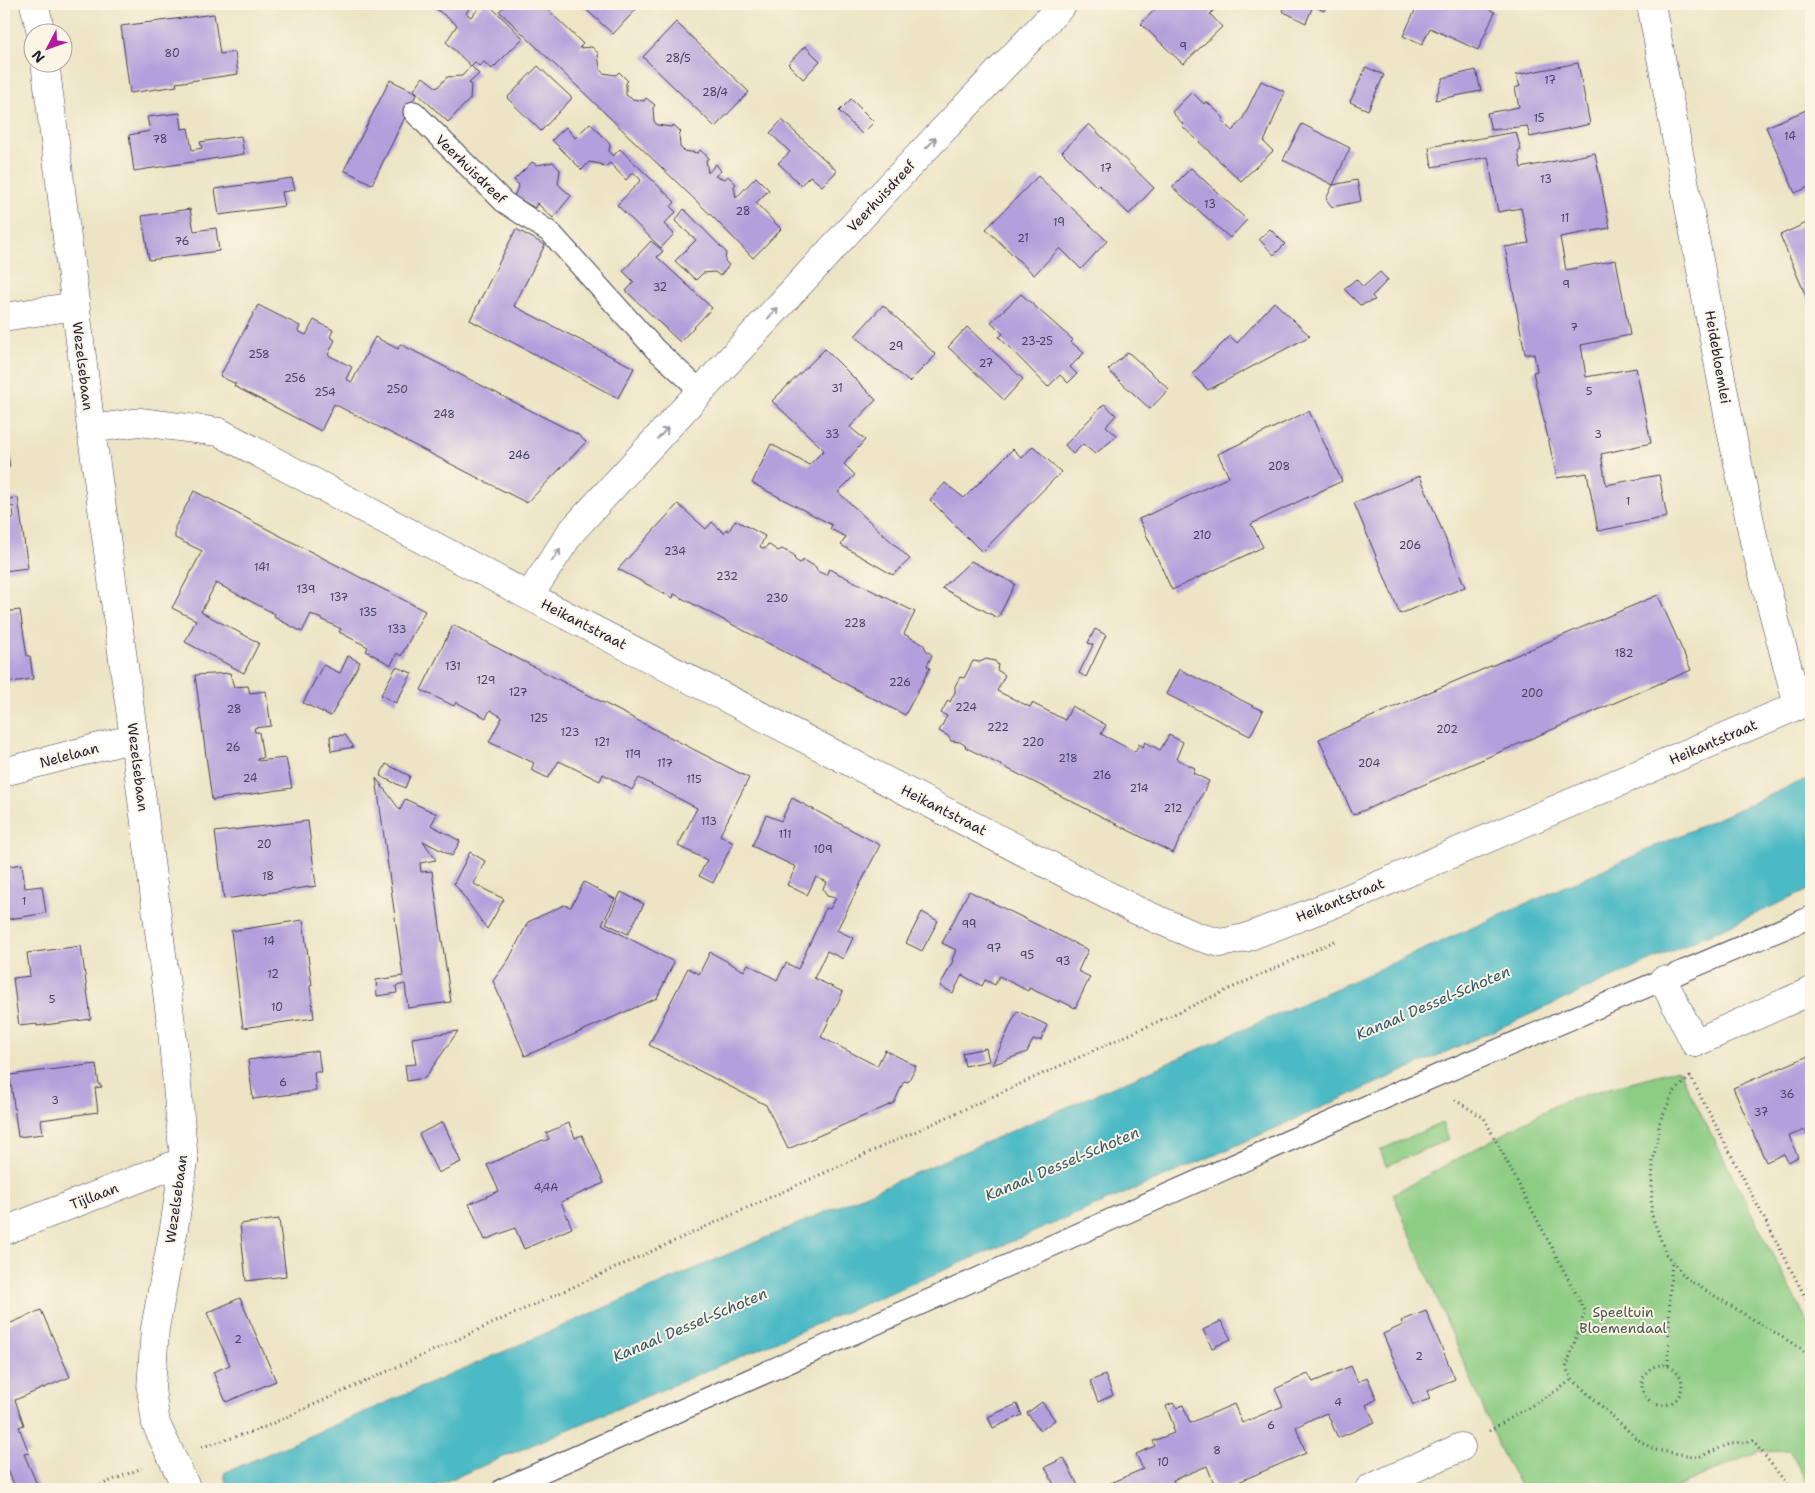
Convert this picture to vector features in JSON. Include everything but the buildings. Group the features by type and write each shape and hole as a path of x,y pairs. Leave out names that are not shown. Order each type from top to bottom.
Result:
{"street":[{"path":"34,4 38,22"},
{"name":"Veerhuisdreef","path":"529,596 571,532 887,189 1063,4"},
{"name":"Heidebloemlei","path":"1651,4 1730,425 1754,541 1804,703"},
{"name":"Wezelsebaan","path":"46,72 91,428 172,1031 184,1161 174,1228 155,1328 151,1389 156,1424 179,1471"},
{"path":"4,317 75,306"},
{"name":"Heikantstraat","path":"91,428 140,422 219,432 529,596 1136,910 1196,936 1220,943 1245,938 1344,900 1804,703"},
{"name":"Nelelaan","path":"4,772 134,738"},
{"path":"1663,980 1695,1043 1811,991"},
{"name":"Tijllaan","path":"4,1231 184,1161"},
{"path":"1369,1489 1461,1447"}],"lane":[{"name":"Veerhuisdreef","path":"414,112 504,202 551,232 655,349 701,391"},
{"path":"503,1489 1403,1090 1811,917"}],"path":[{"path":"91,1489 179,1471 258,1430 1255,976 1338,940"},
{"path":"1695,1043 1690,1077 1811,1308"},
{"path":"1690,1077 1674,1092 1660,1120 1653,1162 1651,1212 1666,1254 1687,1279 1800,1348 1811,1357"},
{"path":"1403,1090 1448,1096 1484,1118 1585,1311 1566,1368 1572,1379 1637,1439 1655,1450 1699,1457 1732,1443 1753,1441 1791,1489"},
{"path":"1668,1365 1672,1262"},
{"path":"1657,1364 1668,1365 1680,1375 1682,1391 1676,1400 1667,1405 1656,1405 1647,1400 1642,1390 1642,1379 1647,1370 1657,1364"},
{"path":"1461,1447 1523,1411 1572,1379"}],"green space":[{"name":"Speeltuin Bloemendaal","path":"1678,1069 1811,1329 1811,1489 1789,1450 1759,1451 1673,1489 1522,1489 1502,1453 1393,1194 1563,1101"},
{"path":"1442,1123 1449,1139 1386,1166 1380,1150"}],"water":[{"name":"Kanaal Dessel-Schoten","path":"1811,777 1811,889 1206,1159 428,1489 227,1489 224,1473 1157,1068"}]}
